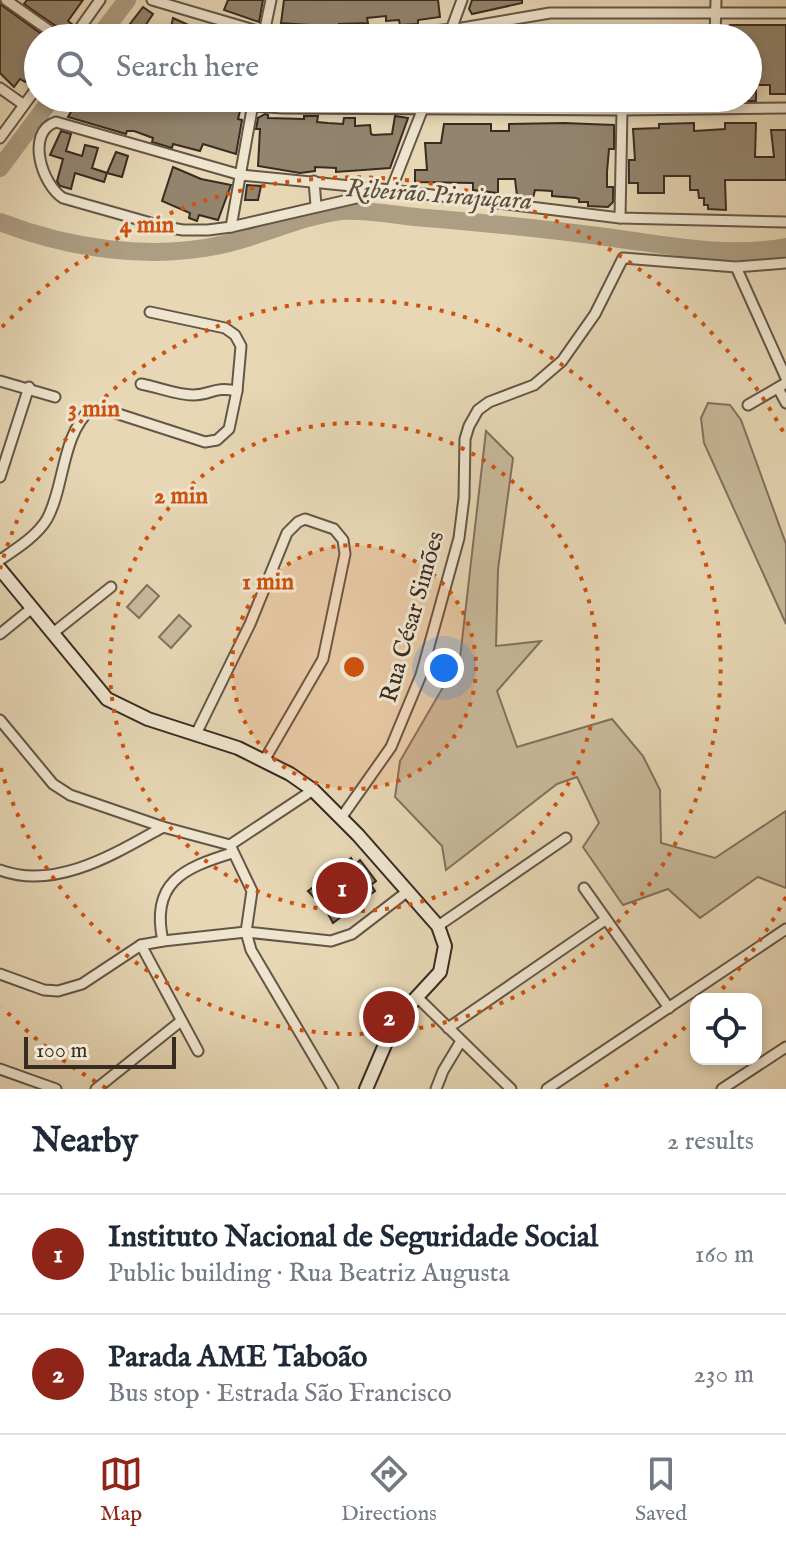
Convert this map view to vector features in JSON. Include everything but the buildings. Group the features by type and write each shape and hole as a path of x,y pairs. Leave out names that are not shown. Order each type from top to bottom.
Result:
{"main road":[{"path":"0,569 113,704 265,759 313,790 438,926 445,946 440,972 404,1011 387,1040 366,1089"}],"street":[{"path":"6,0 40,24"},
{"path":"83,24 100,0"},
{"path":"152,0 227,24"},
{"path":"266,24 271,0"},
{"path":"453,24 462,0"},
{"path":"716,0 716,24"},
{"path":"495,24 550,13 786,13"},
{"path":"0,88 24,105 0,138"},
{"path":"762,109 786,108"},
{"path":"231,227 251,112"},
{"path":"391,190 422,112"},
{"path":"620,218 622,112"},
{"path":"391,190 231,227 183,230 63,198 49,186 39,150 44,130 52,123 60,123 241,175 314,181 391,190 620,218 786,222"},
{"path":"314,181 316,206"},
{"name":"Rua César Simões","path":"341,818 391,747 421,675 459,538 464,498 465,439 478,410 489,402 534,385 562,361 595,314 623,258 736,267 786,263"},
{"path":"736,267 783,383 786,403"},
{"path":"0,560 39,529 47,518 65,459 83,417 91,409 106,410 205,442 223,436 229,429 237,391 241,346 235,335 225,328 150,312"},
{"path":"0,381 55,397"},
{"path":"748,405 783,383"},
{"path":"141,384 187,395 198,395 221,387 237,391"},
{"path":"0,477 29,387"},
{"path":"196,734 250,624 287,533 305,519 334,529 343,540 345,554 328,644 316,674 265,759"},
{"path":"53,633 111,587"},
{"path":"0,634 32,608"},
{"path":"0,720 53,784 70,795 231,849 252,891 246,932 251,950 333,1089"},
{"path":"163,941 159,924 161,900 175,877 231,849 313,790"},
{"path":"0,870 37,875 79,868 106,858 163,827"},
{"path":"438,926 566,838"},
{"path":"584,888 669,1008"},
{"path":"0,974 44,990 67,990 82,984 141,945 246,932 321,941 342,939 408,891"},
{"path":"448,1028 605,920"},
{"path":"547,1089 786,929"},
{"path":"141,945 198,1051"},
{"path":"418,998 511,1089"},
{"path":"96,1089 181,1021"},
{"path":"436,1089 461,1041"},
{"path":"722,1089 786,1047"},
{"path":"0,1069 56,1089"}],"shaded area":[{"path":"708,403 730,405 741,420 786,544 786,624 704,443 701,418"},
{"path":"486,431 513,458 498,569 496,646 541,641 497,691 517,747 612,719 643,756 660,790 661,843 715,858 786,811 786,888 758,877 700,918 668,889 623,905 583,847 599,823 577,777 557,784 446,870 442,846 395,797 400,761 460,658"},
{"path":"147,585 159,596 139,618 127,607"},
{"path":"179,615 191,626 171,648 159,637"}],"waterway":[{"path":"109,24 127,0"},
{"path":"0,168 42,112"},
{"name":"Ribeirão Pirajuçara","path":"0,222 54,239 140,252 168,252 225,244 311,217 341,211 538,229 718,251 786,247"}],"place":[{"name":"Instituto Nacional de Seguridade Social","path":"342,888"},
{"name":"Parada AME Taboão","path":"389,1017"}]}
